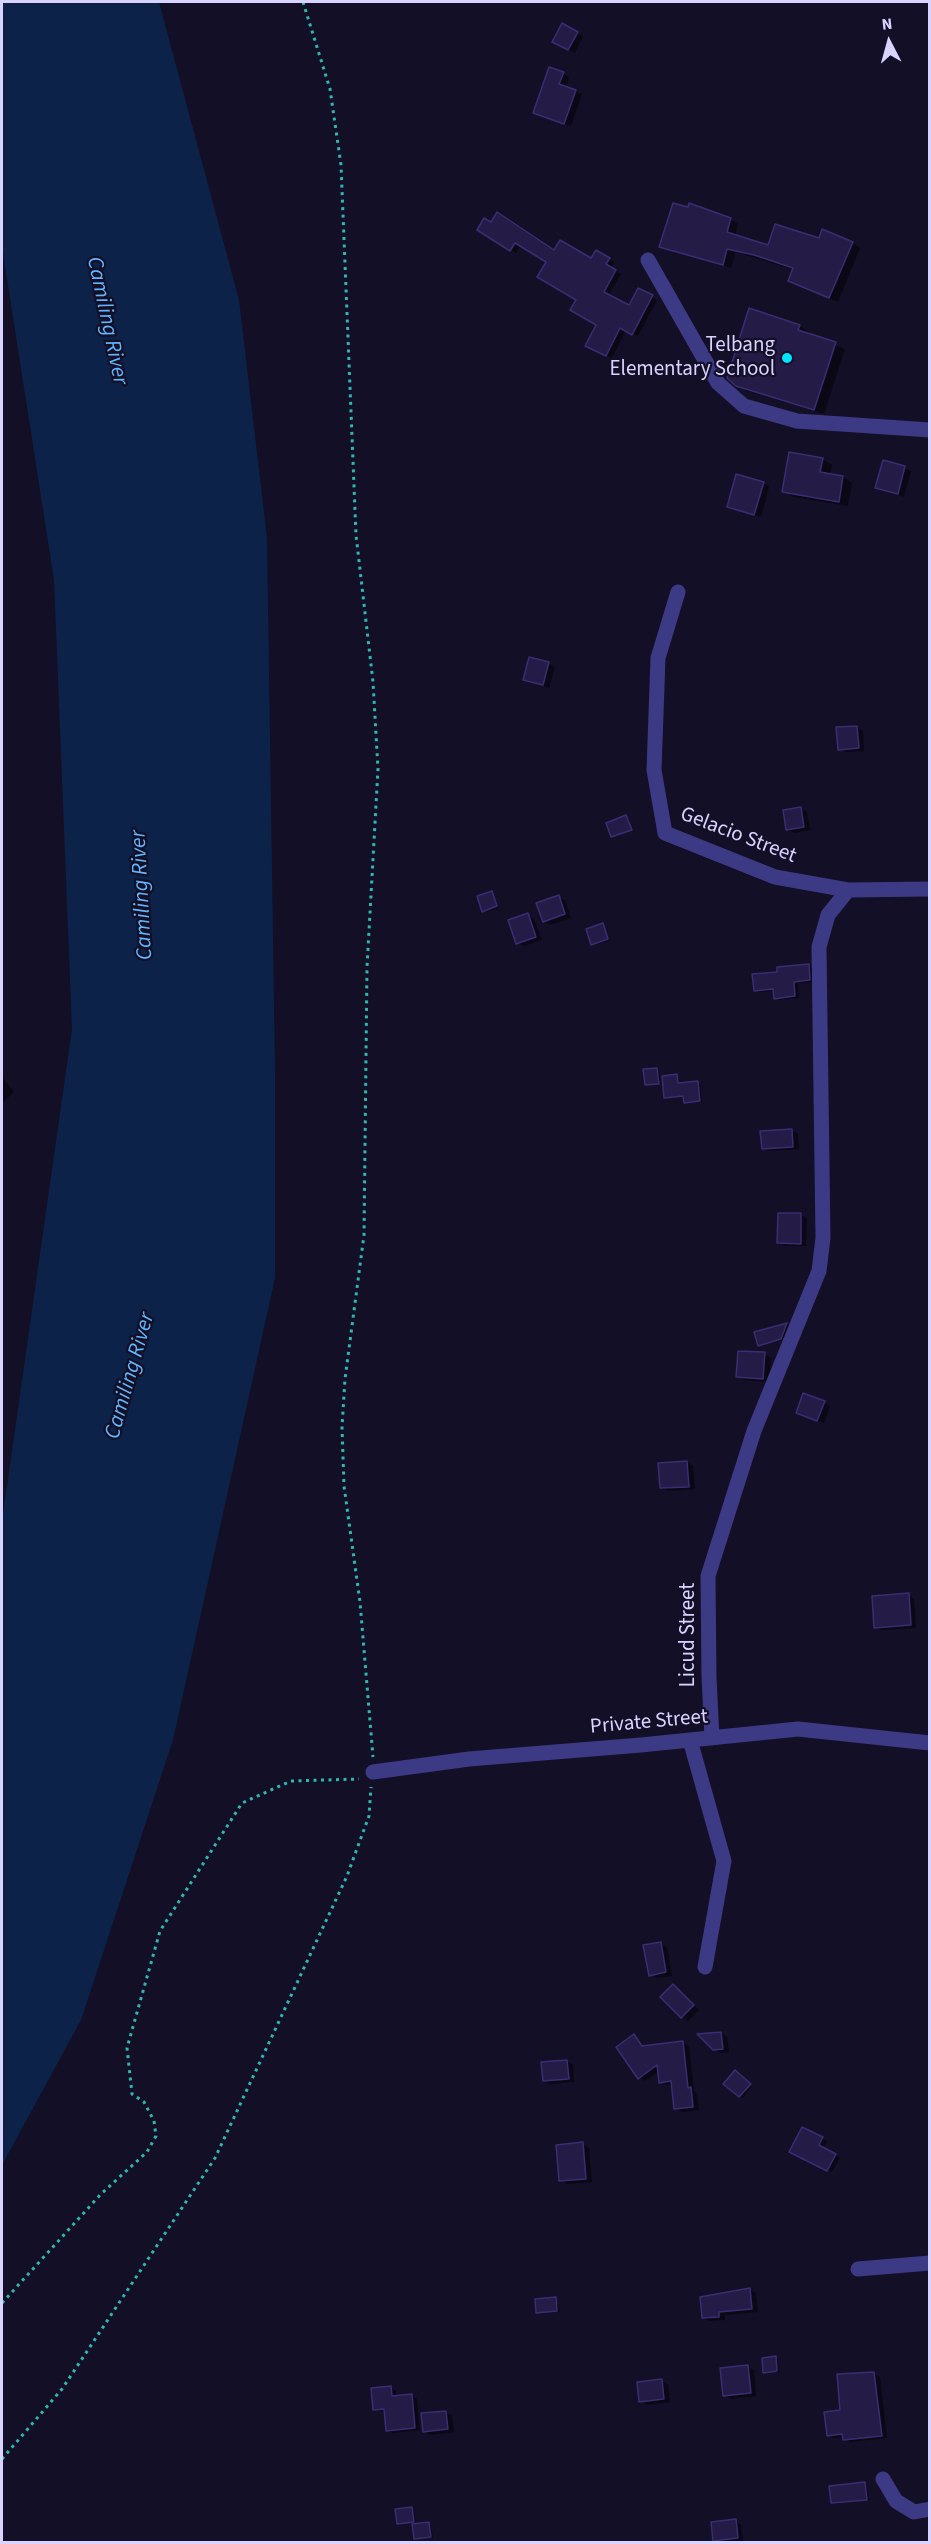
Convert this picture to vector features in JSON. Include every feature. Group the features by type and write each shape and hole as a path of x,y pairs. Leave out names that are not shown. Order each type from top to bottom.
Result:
{"street":[{"path":"648,260 718,383 744,406 797,421 930,430"},
{"name":"Gelacio Street","path":"678,591 658,658 654,770 665,833 774,877 848,890 930,888"},
{"name":"Licud Street","path":"712,1738 708,1576 753,1431 819,1271 823,1238 819,947 828,915 848,890"},
{"name":"Private Street","path":"372,1777 469,1759 798,1729 930,1743"},
{"path":"690,1740 724,1861 705,1967"},
{"path":"858,2269 930,2264"},
{"path":"883,2479 896,2501 915,2512 930,2509"}],"path":[{"path":"2,2459 62,2390 215,2158 347,1876 369,1816 372,1777 360,1602 344,1486 342,1427 345,1379 364,1235 367,968 378,769 373,682 356,523 341,165 330,89 303,2"},
{"path":"2,2303 101,2194 147,2152 156,2136 154,2121 144,2102 132,2094 127,2048 160,1931 242,1803 291,1781 372,1777"}],"water":[{"name":"Camiling River","path":"2,2 159,2 239,300 267,538 275,1069 275,1278 173,1740 81,2020 2,2165 2,1521 72,1029 54,580 2,247"}],"building":[{"path":"562,23 578,32 568,50 552,42"},
{"path":"549,67 564,72 559,84 576,90 564,124 533,113"},
{"path":"673,203 688,207 689,203 731,218 727,232 768,245 775,224 819,238 822,229 853,242 829,298 788,281 793,268 754,255 727,249 723,265 659,247"},
{"path":"497,212 554,250 560,240 591,258 596,250 610,258 606,264 616,270 604,292 629,305 638,288 653,295 632,335 620,328 606,356 585,346 596,325 570,310 576,300 537,277 546,262 515,243 510,251 477,230 484,218 491,222"},
{"name":"Telbang Elementary School","path":"749,308 800,325 798,330 836,342 814,410 736,386 727,378"},
{"path":"789,452 823,458 820,472 843,476 839,502 782,492"},
{"path":"883,460 905,466 898,494 875,488"},
{"path":"736,474 764,482 754,515 727,507"},
{"path":"529,657 549,662 543,685 523,680"},
{"path":"857,726 859,748 838,750 836,727"},
{"path":"801,807 804,827 786,830 783,810"},
{"path":"626,815 632,830 611,837 606,823"},
{"path":"492,891 497,906 482,912 477,896"},
{"path":"559,895 565,914 543,922 536,903"},
{"path":"528,913 536,937 516,944 508,920"},
{"path":"603,923 608,939 591,945 586,929"},
{"path":"809,964 810,980 794,982 795,996 774,999 773,989 754,991 752,974 777,972 777,967"},
{"path":"657,1068 659,1084 645,1085 643,1069"},
{"path":"677,1074 678,1083 698,1081 700,1101 684,1103 683,1096 664,1098 662,1076"},
{"path":"792,1129 793,1147 762,1149 760,1131"},
{"path":"778,1213 801,1213 801,1244 777,1243"},
{"path":"787,1323 781,1339 758,1346 754,1332"},
{"path":"738,1351 765,1352 763,1379 736,1377"},
{"path":"803,1393 825,1401 817,1421 796,1413"},
{"path":"687,1461 689,1487 660,1488 658,1463"},
{"path":"909,1593 911,1625 874,1628 872,1596"},
{"path":"661,1942 666,1972 649,1976 643,1945"},
{"path":"673,1984 694,2005 681,2018 660,1997"},
{"path":"721,2032 723,2049 713,2050 697,2034"},
{"path":"634,2034 642,2046 683,2041 688,2088 691,2087 693,2107 674,2109 671,2081 659,2083 657,2065 638,2079 616,2047"},
{"path":"567,2060 569,2079 543,2081 541,2062"},
{"path":"735,2070 751,2084 739,2097 723,2084"},
{"path":"802,2127 823,2137 819,2145 836,2154 827,2171 789,2152"},
{"path":"583,2142 586,2179 559,2181 556,2145"},
{"path":"750,2288 752,2309 719,2312 719,2317 702,2318 700,2297"},
{"path":"556,2297 557,2311 536,2313 535,2299"},
{"path":"776,2356 777,2371 763,2373 762,2358"},
{"path":"748,2365 751,2393 723,2396 720,2368"},
{"path":"874,2372 882,2436 843,2440 842,2434 827,2436 824,2412 840,2410 837,2374"},
{"path":"662,2379 664,2399 639,2402 637,2382"},
{"path":"391,2386 392,2396 412,2394 415,2428 386,2431 384,2409 373,2410 371,2388"},
{"path":"446,2411 448,2429 423,2432 421,2413"},
{"path":"865,2482 867,2500 831,2503 829,2486"},
{"path":"412,2507 414,2522 397,2524 395,2509"},
{"path":"736,2519 738,2538 713,2541 711,2522"},
{"path":"429,2522 431,2537 414,2539 412,2524"}],"place":[{"name":"Telbang Elementary School","path":"787,358"}]}
